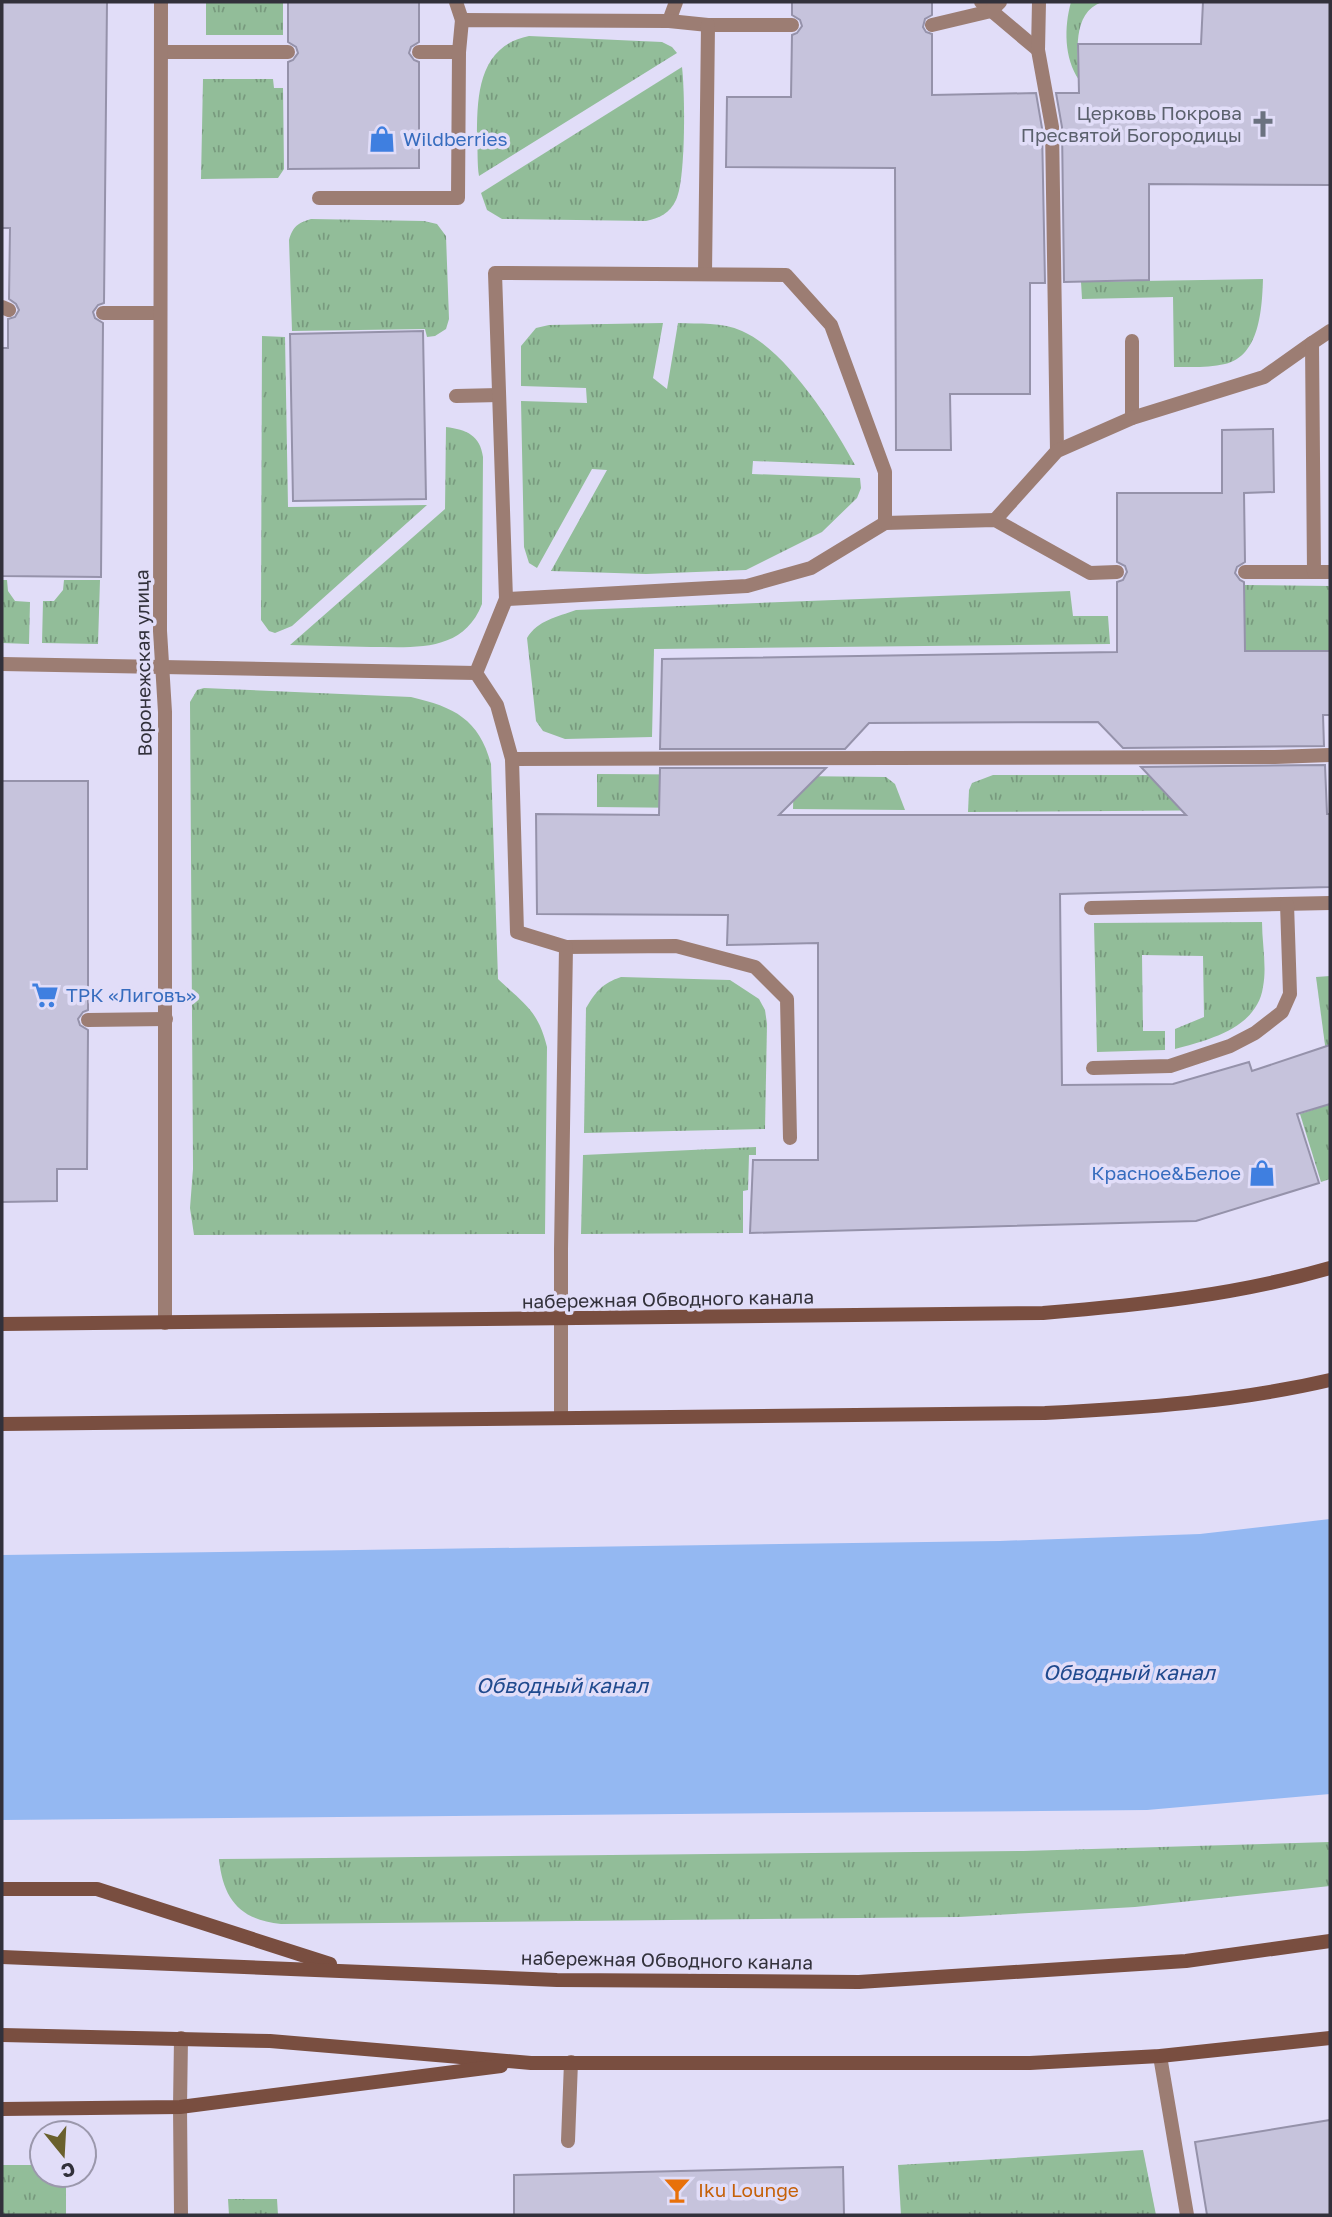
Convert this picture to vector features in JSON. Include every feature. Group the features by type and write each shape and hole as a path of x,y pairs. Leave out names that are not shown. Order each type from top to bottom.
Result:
{"main road":[{"name":"набережная Обводного канала","path":"2,1324 561,1320 1043,1312 1154,1304 1229,1292 1330,1268"},
{"path":"2,1424 1045,1413 1160,1407 1245,1396 1330,1380"},
{"path":"2,1889 97,1889 348,1970"},
{"name":"набережная Обводного канала","path":"2,1957 557,1980 859,1982 1186,1961 1330,1941"},
{"path":"2,2035 270,2041 531,2063 1030,2063 1160,2056 1330,2038"},
{"path":"2,2109 180,2107 531,2063"}],"street":[{"name":"Воронежская улица","path":"161,2 159,313 160,631 165,726 165,1323"},
{"path":"319,198 458,198 459,52 462,20 456,2"},
{"path":"669,21 676,2"},
{"path":"1039,2 1038,50 1052,127 1057,451"},
{"path":"932,25 991,5 1038,50"},
{"path":"462,20 669,21 708,25 792,25"},
{"path":"705,274 708,25"},
{"path":"161,52 288,52"},
{"path":"419,52 459,52"},
{"path":"476,673 506,599 495,273 786,275 831,325 885,472 885,523"},
{"path":"103,313 159,313"},
{"path":"995,520 1057,451 1132,418 1264,377 1330,331"},
{"path":"1132,341 1132,418"},
{"path":"1312,343 1314,572"},
{"path":"456,396 499,395"},
{"path":"506,599 747,586 811,568 885,523 995,520 1090,573 1117,572"},
{"path":"1245,572 1330,572"},
{"path":"2,664 476,673"},
{"path":"476,673 497,705 512,759 517,932 566,947 676,946 755,967 787,999 790,1138"},
{"path":"512,759 1330,755"},
{"path":"1091,908 1330,903"},
{"path":"1093,1068 1170,1066 1230,1046 1255,1033 1282,1012 1290,994 1287,904"},
{"path":"561,1418 566,947"},
{"path":"88,1020 166,1019"},
{"path":"181,2038 181,2215"},
{"path":"1160,2056 1187,2215"},
{"path":"568,2141 571,2063"}],"green space":[{"path":"206,2 283,2 283,35 206,35"},
{"path":"1071,2 1102,2 1092,7 1085,15 1078,35 1079,80 1068,52 1067,22"},
{"path":"529,36 662,42 677,53 479,176 477,122 484,75 499,50"},
{"path":"682,67 682,174 676,200 664,214 646,221 502,219 487,210 481,193"},
{"path":"203,79 273,79 274,88 283,88 284,169 278,178 201,179"},
{"path":"311,219 424,221 437,224 446,236 449,319 446,329 435,336 427,337 425,329 292,331 289,240 297,226"},
{"path":"1263,279 1260,317 1252,341 1237,359 1213,366 1174,367 1173,297 1082,299 1081,282"},
{"path":"663,323 653,378 667,389 678,323 718,325 742,331 775,354 791,371 834,429 855,465 753,461 752,474 860,478 861,488 857,498 822,532 746,570 646,574 551,571 607,470 592,469 537,568 529,563 524,547 521,401 587,403 586,388 521,386 521,346 536,328 549,325"},
{"path":"262,336 285,337 288,507 427,505 292,626 275,633 269,631 261,620"},
{"path":"446,427 460,430 476,439 483,457 482,604 474,620 463,631 436,644 404,647 290,645 445,509"},
{"path":"2,580 7,580 8,591 15,601 30,602 29,644 2,643"},
{"path":"64,580 100,580 98,644 42,643 43,601 54,601 63,590"},
{"path":"1244,585 1330,586 1330,651 1245,651"},
{"path":"1070,591 1073,616 1108,616 1110,644 654,649 652,737 565,739 543,731 536,721 527,638 542,623 576,610"},
{"path":"204,688 411,697 440,705 463,717 479,736 491,764 498,979 534,1016 547,1047 545,1234 194,1235 190,1208 193,1169 190,702 197,690"},
{"path":"597,774 783,775 782,809 597,807"},
{"path":"993,775 1246,775 1246,810 968,812 972,783"},
{"path":"794,776 886,777 895,784 905,810 793,809"},
{"path":"1262,922 1263,987 1252,1013 1241,1022 1216,1036 1175,1049 1175,1029 1204,1017 1203,956 1142,955 1143,1031 1165,1031 1165,1050 1097,1052 1094,923"},
{"path":"1330,976 1330,1063 1316,977"},
{"path":"621,977 730,980 759,999 765,1010 767,1024 765,1129 584,1133 586,1008 600,988"},
{"path":"1330,1104 1330,1179 1321,1182 1300,1114"},
{"path":"756,1147 756,1155 749,1155 748,1190 743,1191 743,1233 581,1234 583,1155"},
{"path":"1330,1842 1330,1886 1135,1907 959,1917 281,1924 255,1918 236,1905 225,1885 219,1859 1023,1851"},
{"path":"1143,2150 1156,2215 901,2215 898,2165"},
{"path":"2,2165 28,2165 28,2189 66,2189 66,2215 2,2215"},
{"path":"228,2199 277,2199 278,2215 229,2215"}],"water":[{"name":"Обводный канал","path":"1330,1519 1330,1794 1147,1810 2,1820 2,1555 1000,1541 1200,1534"}],"building":[{"path":"2,2 107,2 104,303 98,305 93,312 95,318 103,323 101,577 2,576 2,348 8,348 8,319 15,317 19,310 9,299 10,228 2,228"},
{"path":"288,2 419,2 419,42 411,47 409,53 419,62 419,168 288,169 288,62 298,53 296,47 288,42"},
{"path":"792,2 932,2 932,15 925,19 923,27 926,32 932,34 932,95 1036,93 1042,128 1045,283 1030,283 1030,394 950,394 951,450 896,450 895,168 726,167 727,97 791,97 792,35 802,26 800,20 792,15"},
{"path":"1203,2 1330,2 1330,185 1149,184 1149,280 1064,282 1062,127 1056,93 1079,93 1078,44 1201,44"},
{"path":"423,331 426,499 293,501 290,334"},
{"path":"1273,429 1274,492 1244,493 1245,562 1237,567 1235,573 1244,582 1245,651 1330,651 1330,715 1323,715 1324,746 1123,748 1098,722 869,723 845,749 660,749 662,659 1117,652 1117,582 1123,580 1127,572 1125,566 1117,562 1117,493 1222,493 1222,430"},
{"path":"1325,765 1327,814 1330,814 1330,887 1060,894 1062,1085 1173,1084 1249,1062 1252,1071 1330,1045 1330,1104 1297,1114 1319,1183 1196,1221 750,1233 753,1160 818,1160 818,943 727,945 728,915 537,914 536,814 659,815 660,768 826,768 779,815 1186,815 1141,767"},
{"name":"ТРК «Лиговъ»","path":"2,781 88,781 88,1010 78,1019 80,1025 88,1030 87,1169 57,1169 57,1201 2,1202"},
{"path":"1330,2120 1330,2215 1207,2215 1195,2142"},
{"path":"843,2167 844,2215 514,2215 514,2175"}],"place":[{"name":"Церковь Покрова Пресвятой Богородицы","path":"1263,124"},
{"name":"Wildberries","path":"382,139"},
{"name":"ТРК «Лиговъ»","path":"45,995"},
{"name":"Красное&Белое","path":"1262,1173"},
{"name":"Iku Lounge","path":"677,2190"}]}
